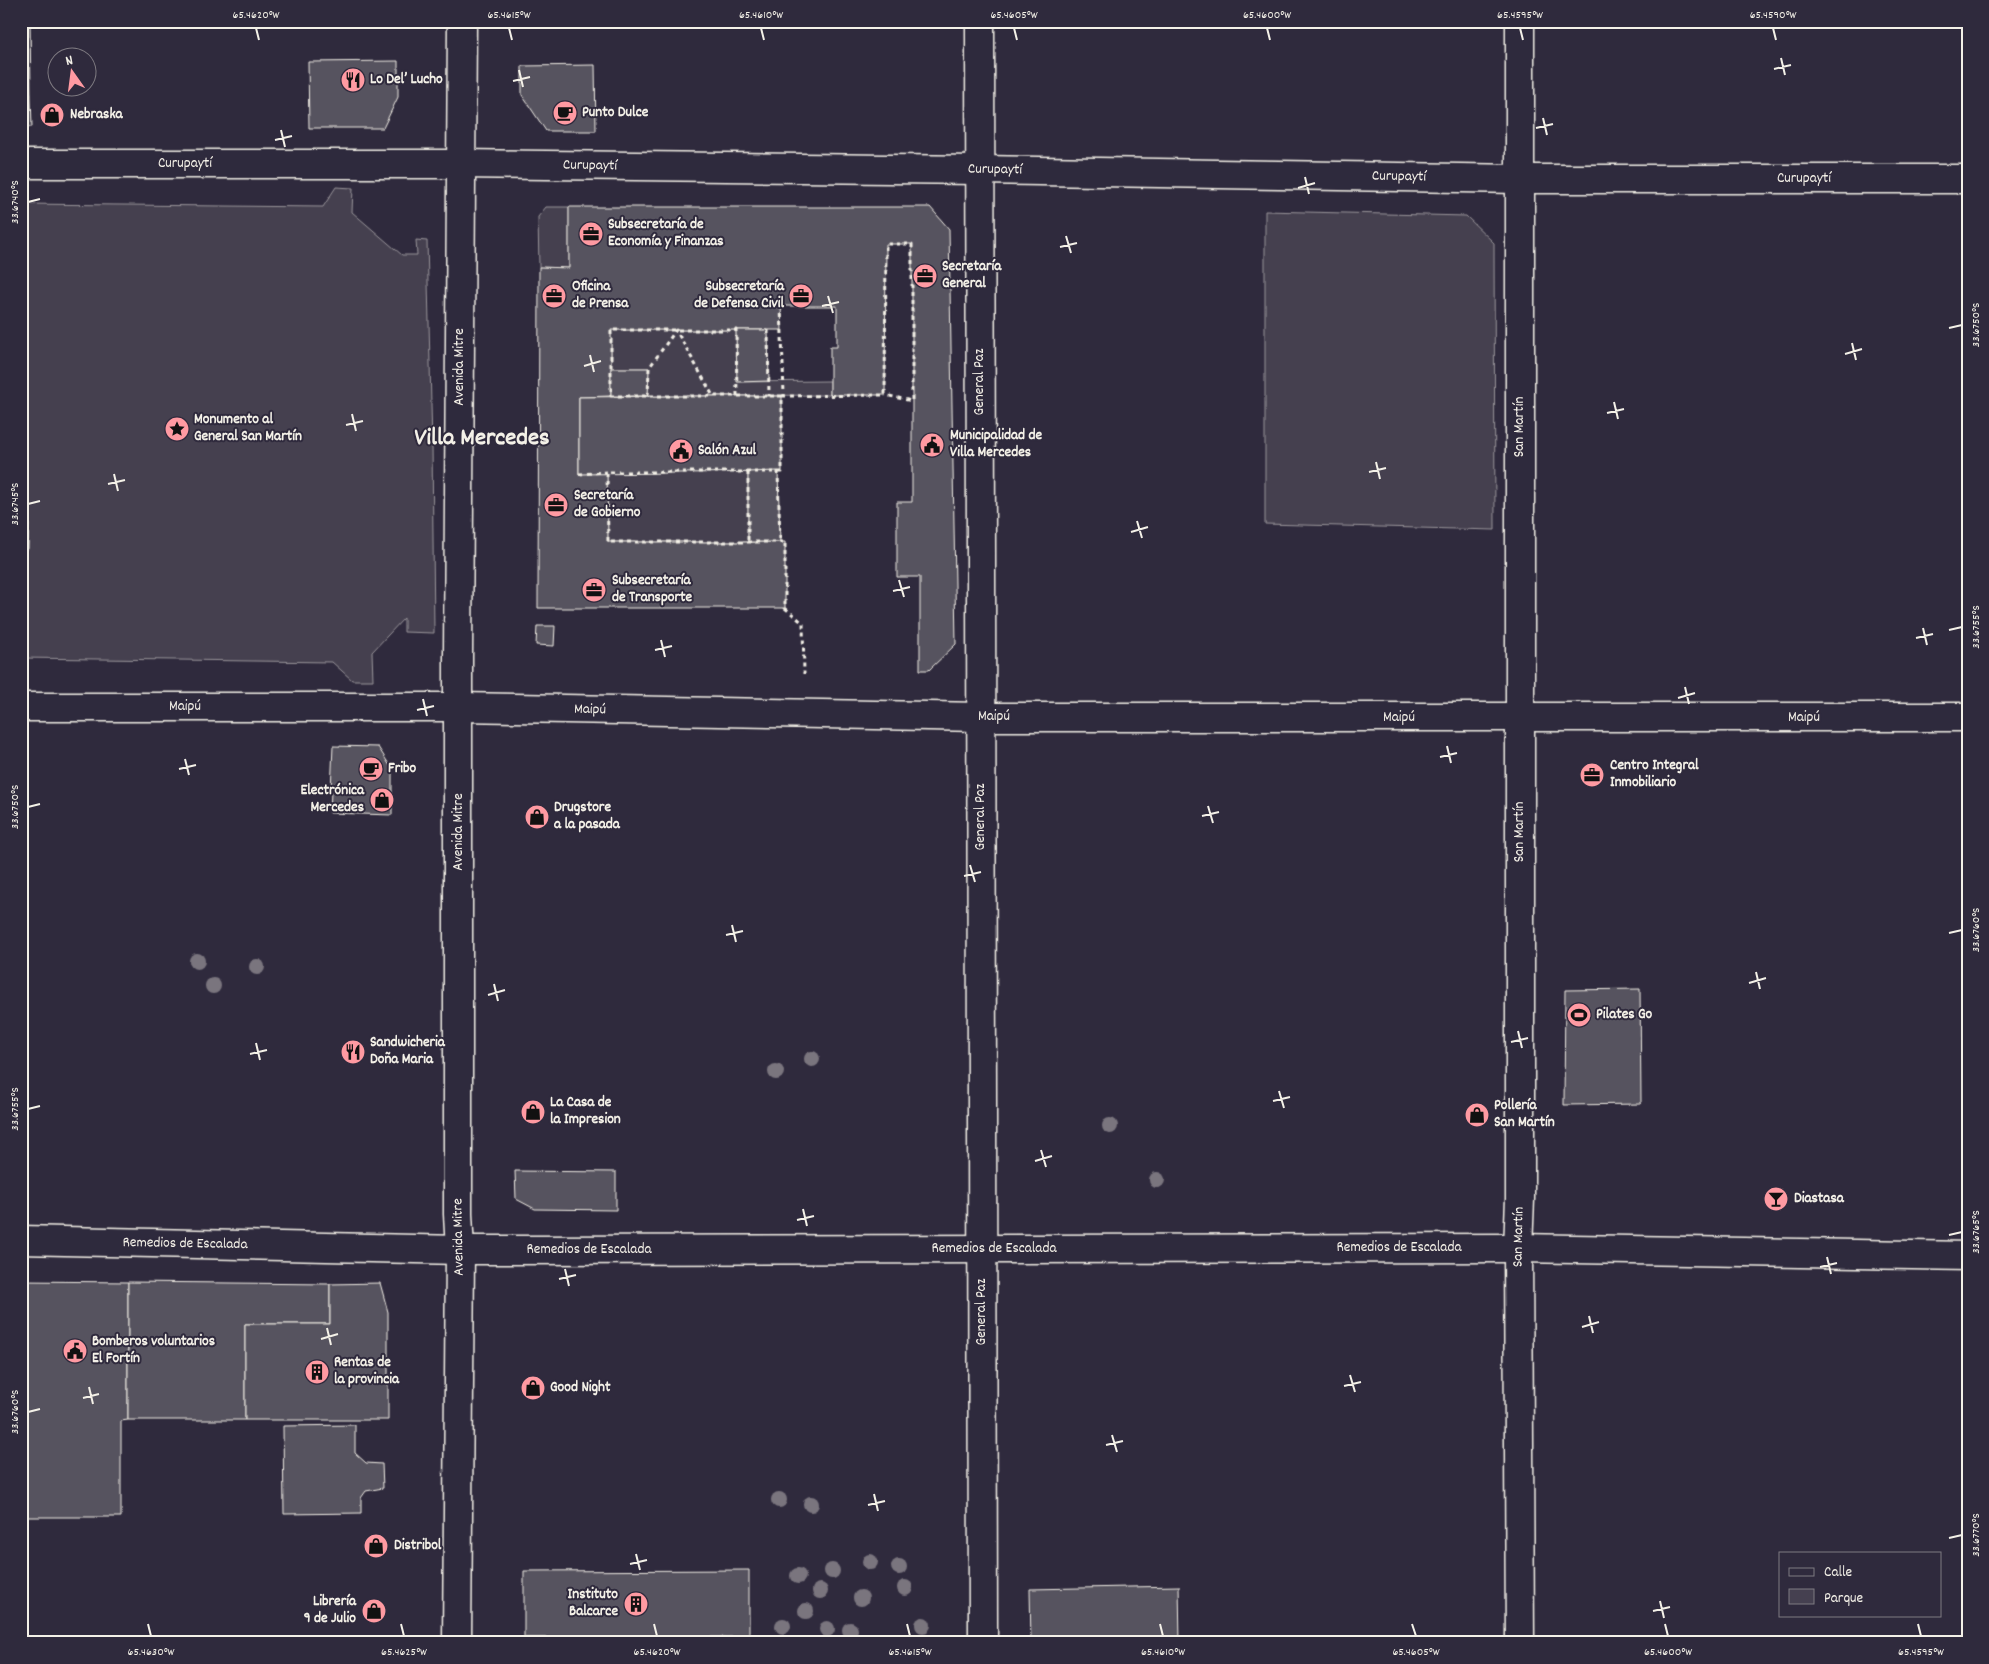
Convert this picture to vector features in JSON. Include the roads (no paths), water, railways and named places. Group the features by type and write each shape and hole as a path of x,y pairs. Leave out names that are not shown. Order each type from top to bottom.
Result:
{"street":[{"name":"Avenida Mitre","path":"457,1643 460,1250 458,1214 460,707 458,658 462,21"},
{"name":"General Paz","path":"980,21 983,1643"},
{"name":"San Martín","path":"1520,21 1520,1199 1518,1248 1520,1643"},
{"name":"Curupaytí","path":"21,164 462,164 1520,179 1968,179"},
{"name":"Maipú","path":"21,707 460,707 981,717 1968,718"},
{"name":"Remedios de Escalada","path":"21,1240 460,1250 1518,1248 1968,1256"}],"place":[{"name":"Lo Del’ Lucho","path":"353,80"},
{"name":"Punto Dulce","path":"565,113"},
{"name":"Nebraska","path":"52,115"},
{"name":"Subsecretaría de Economía y Finanzas","path":"591,234"},
{"name":"Secretaría General","path":"925,276"},
{"name":"Oficina de Prensa","path":"554,296"},
{"name":"Subsecretaría de Defensa Civil","path":"801,296"},
{"name":"Monumento al General San Martín","path":"177,429"},
{"name":"Municipalidad de Villa Mercedes","path":"932,445"},
{"name":"Salón Azul","path":"681,451"},
{"name":"Secretaría de Gobierno","path":"556,505"},
{"name":"Subsecretaría de Transporte","path":"594,590"},
{"name":"Fribo","path":"371,769"},
{"name":"Centro Integral Inmobiliario","path":"1592,775"},
{"name":"Electrónica Mercedes","path":"382,800"},
{"name":"Drugstore a la pasada","path":"537,817"},
{"name":"Pilates Go","path":"1579,1015"},
{"name":"Sandwicheria Doña Maria","path":"353,1052"},
{"name":"La Casa de la Impresion","path":"533,1112"},
{"name":"Pollería San Martín","path":"1477,1115"},
{"name":"Diastasa","path":"1776,1199"},
{"name":"Bomberos voluntarios El Fortín","path":"75,1351"},
{"name":"Rentas de la provincia","path":"317,1372"},
{"name":"Good Night","path":"533,1388"},
{"name":"Distribol","path":"376,1546"},
{"name":"Instituto Balcarce","path":"636,1604"},
{"name":"Librería 9 de Julio","path":"374,1611"}],"district":[{"name":"Villa Mercedes","path":"482,439"}]}
